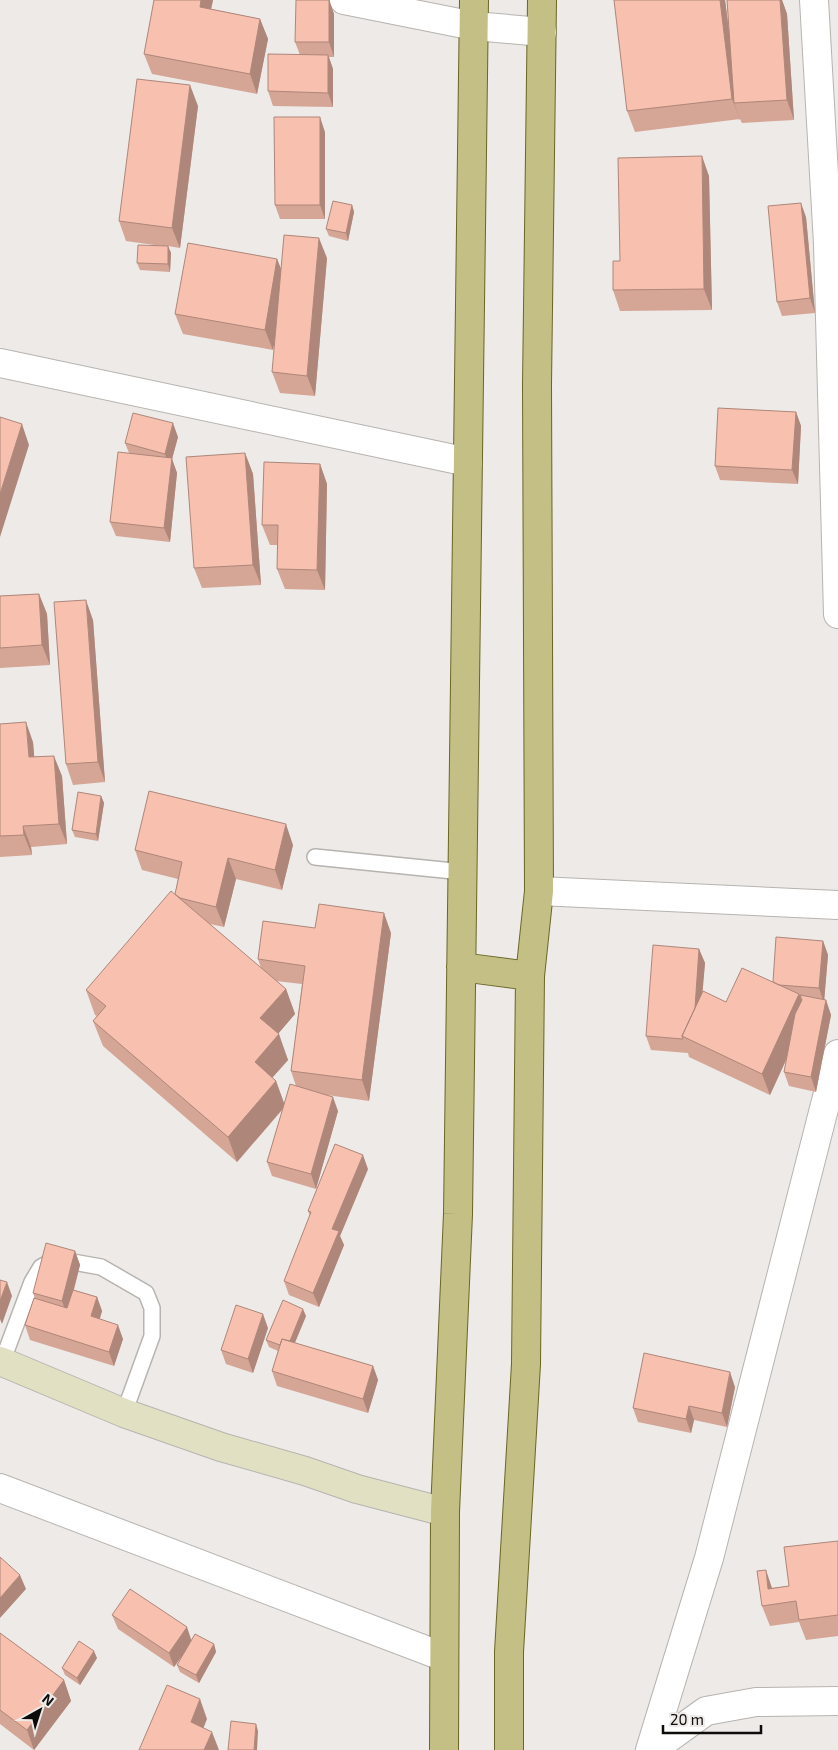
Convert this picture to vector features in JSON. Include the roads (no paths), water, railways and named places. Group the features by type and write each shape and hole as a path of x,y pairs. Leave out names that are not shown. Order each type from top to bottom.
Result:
{"main road":[{"path":"509,1750 509,1652 526,1364 530,976 539,891 537,385 542,0"},
{"path":"444,1750 445,1512 458,1214 474,13"},
{"path":"461,967 530,976"}],"street":[{"path":"344,0 474,13 542,32"},
{"path":"814,0 830,127 828,244 838,614"},
{"path":"0,363 468,462"},
{"path":"539,891 838,905"},
{"path":"651,1750 709,1558 838,1054"},
{"path":"1,1361 124,1413 221,1447 445,1512"},
{"path":"0,1488 444,1658"},
{"path":"651,1750 706,1711 756,1702 838,1701"}],"lane":[{"path":"315,857 463,872"},
{"path":"1,1361 32,1282 41,1267 56,1259 101,1267 146,1293 152,1308 152,1336 124,1413"}]}
